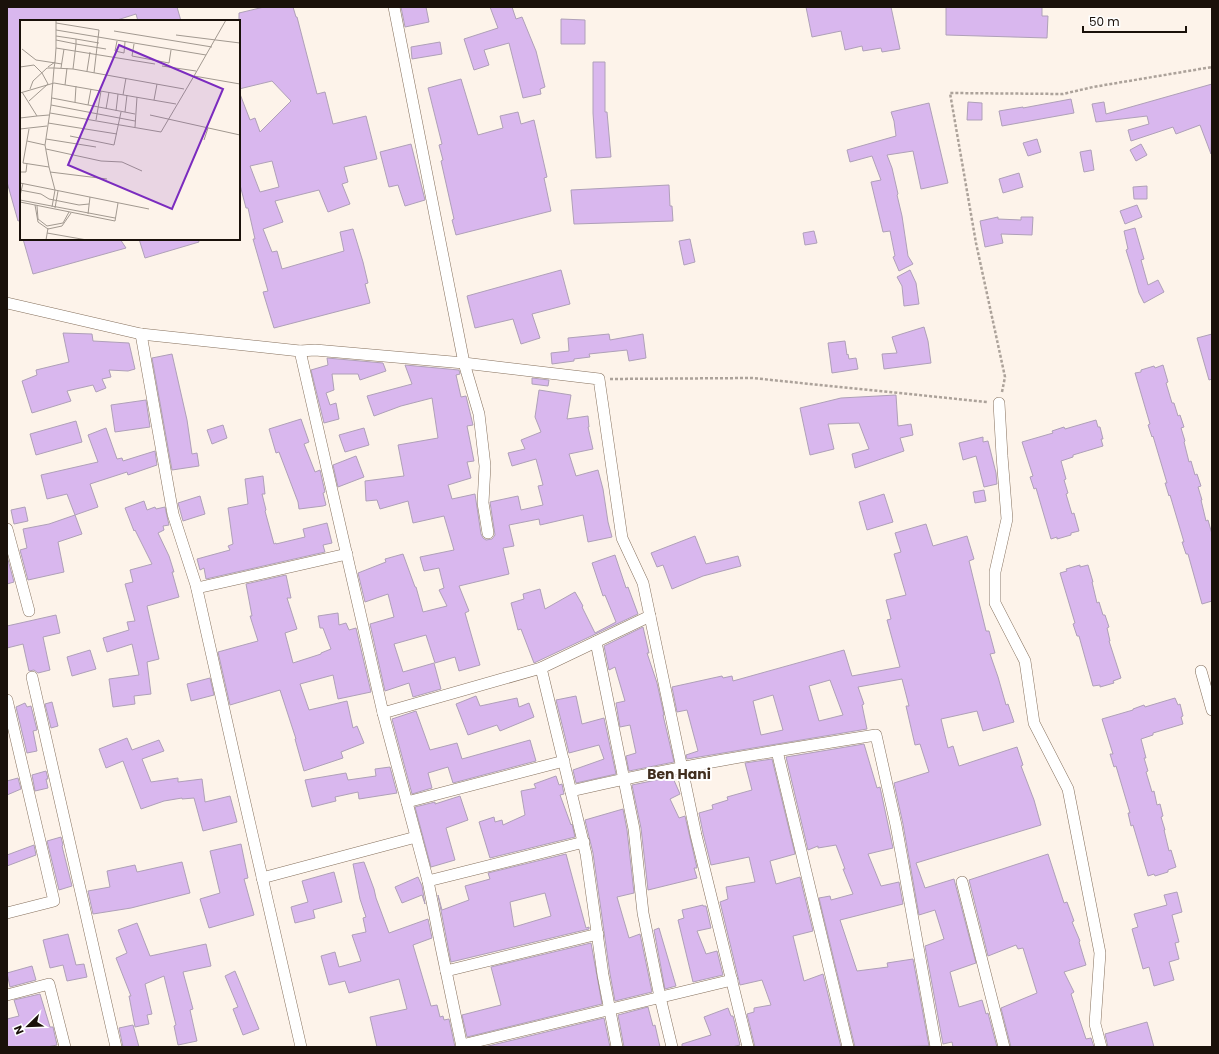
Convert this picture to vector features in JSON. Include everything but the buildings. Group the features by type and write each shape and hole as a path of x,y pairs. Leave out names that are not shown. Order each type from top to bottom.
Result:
{"street":[{"path":"394,7 464,363 479,414 485,466 483,503 488,533"},
{"path":"7,303 141,334 300,351 315,350 464,363 599,379 622,538 642,583 696,835 748,1047"},
{"path":"141,334 173,514 197,588 301,1047"},
{"path":"300,351 383,713 428,880 462,1046 732,980"},
{"path":"999,403 1007,519 995,572 995,603 1025,661 1034,723 1068,789 1100,953 1095,1024 1101,1047"},
{"path":"7,529 29,611"},
{"path":"197,588 347,554"},
{"path":"383,713 541,668 650,616"},
{"path":"596,642 634,829 643,913 672,1047"},
{"path":"541,668 584,842 603,975 617,1047"},
{"path":"1201,671 1212,710"},
{"path":"32,677 116,1047"},
{"path":"7,700 54,901 7,913"},
{"path":"571,791 623,778 681,767 876,735 896,825 936,1047"},
{"path":"777,751 848,1047"},
{"path":"407,802 564,761"},
{"path":"262,878 416,837"},
{"path":"428,880 584,842"},
{"path":"962,882 1004,1047"},
{"path":"446,971 598,934"},
{"path":"7,995 49,984 65,1047"}],"path":[{"path":"599,379 752,378 999,403 1005,377 976,243 950,93 1063,94 1093,87 1212,68"}],"district":[{"name":"Ben Hani","path":"679,774"}]}
